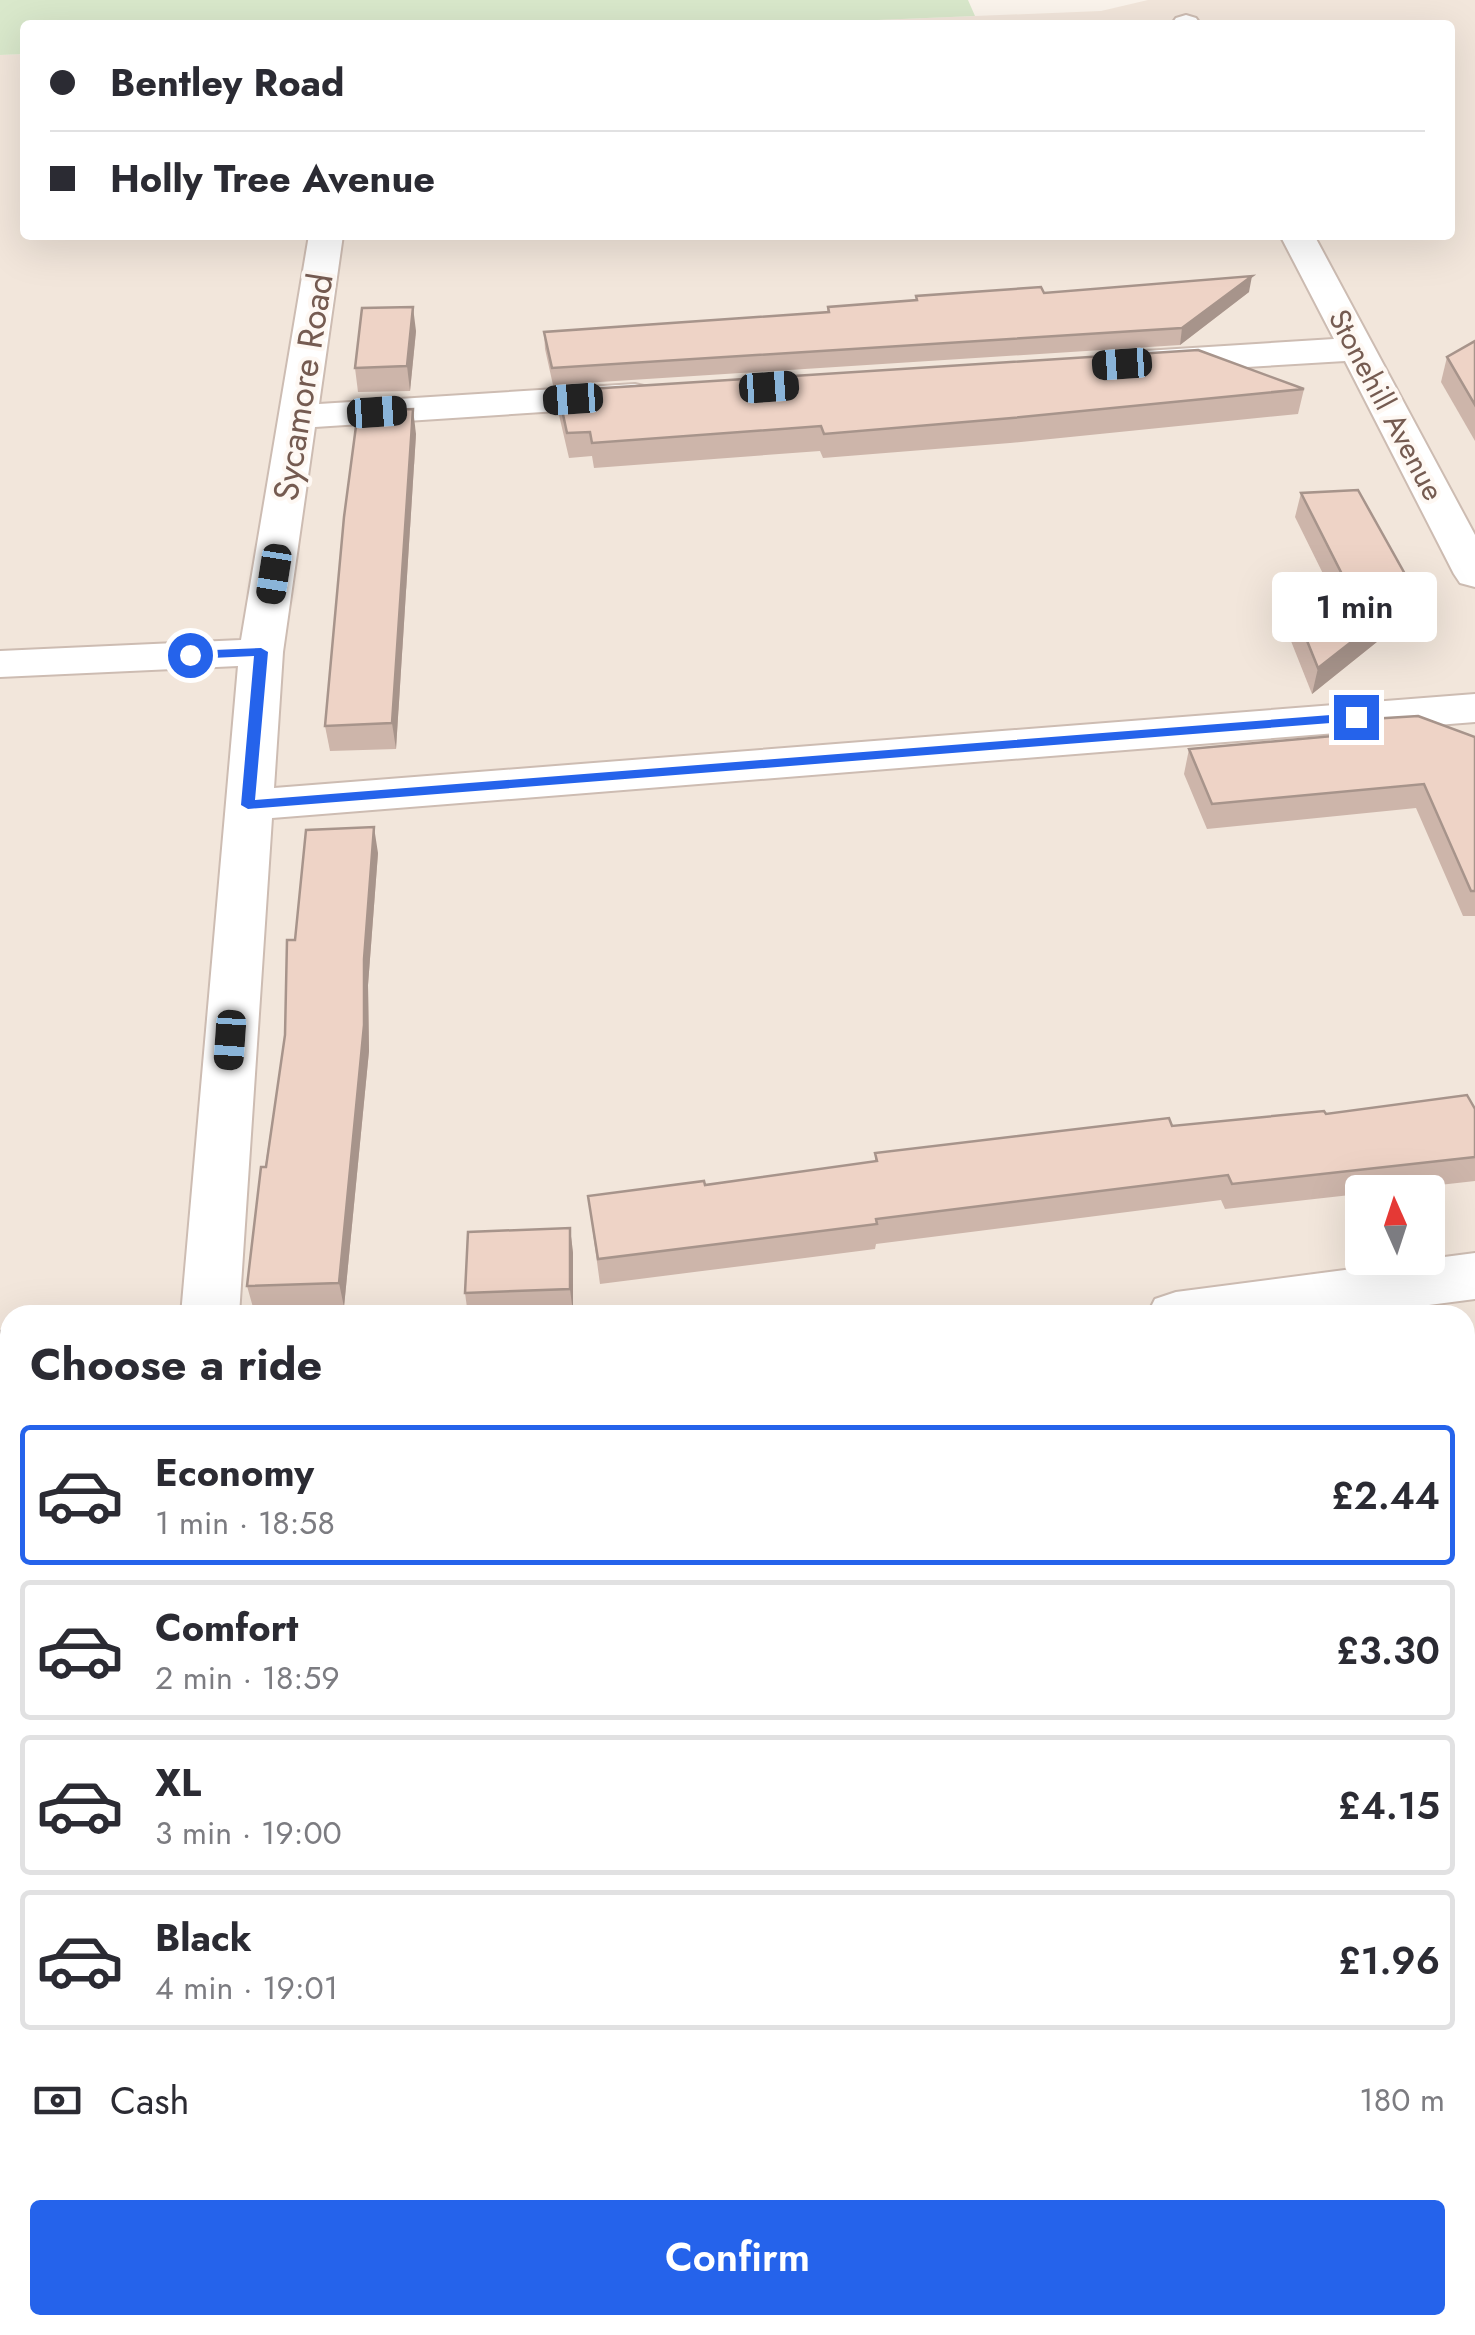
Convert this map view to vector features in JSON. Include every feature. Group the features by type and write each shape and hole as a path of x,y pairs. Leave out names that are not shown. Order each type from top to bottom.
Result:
{"street":[{"name":"Sycamore Road","path":"211,1305 261,652 325,240"},
{"name":"Stonehill Avenue","path":"1300,240 1475,574"},
{"path":"1102,365 1357,349"},
{"path":"299,417 671,393"},
{"path":"0,664 261,652"},
{"path":"248,805 1475,708"},
{"path":"1253,1305 1475,1276"}],"shaded area":[{"path":"1148,0 1475,0 1475,1305 0,1305 0,55 20,54 20,240 1455,240 1455,20 879,20 1101,11"}],"green space":[{"path":"0,0 968,0 975,16 878,20 20,20 20,54 0,55"}],"building":[{"path":"1252,276 1182,328 552,368 544,332 829,312 828,307 917,300 916,296 1041,287 1044,293"},
{"path":"413,307 407,366 355,368 362,308"},
{"path":"1475,341 1475,405 1447,357"},
{"path":"1198,350 1304,389 824,434 821,426 592,443 590,432 567,433 558,391"},
{"path":"413,409 392,723 325,726 358,411"},
{"path":"1358,490 1415,592 1318,668 1291,601 1353,596 1301,493"},
{"path":"1418,716 1475,737 1475,891 1471,891 1424,784 1212,804 1189,749 1345,735 1339,721"},
{"path":"374,827 364,959 364,1025 339,1283 247,1286 261,1167 266,1167 285,1035 287,940 295,940 306,830"},
{"path":"1467,1095 1475,1109 1475,1157 1232,1184 1228,1175 598,1259 588,1196 704,1181 705,1185 877,1161 875,1153 1169,1118 1172,1126 1324,1111 1326,1114"},
{"path":"570,1228 570,1289 465,1293 468,1232"}],"route":[{"path":"190,655 261,652 248,805 1356,717"}]}
